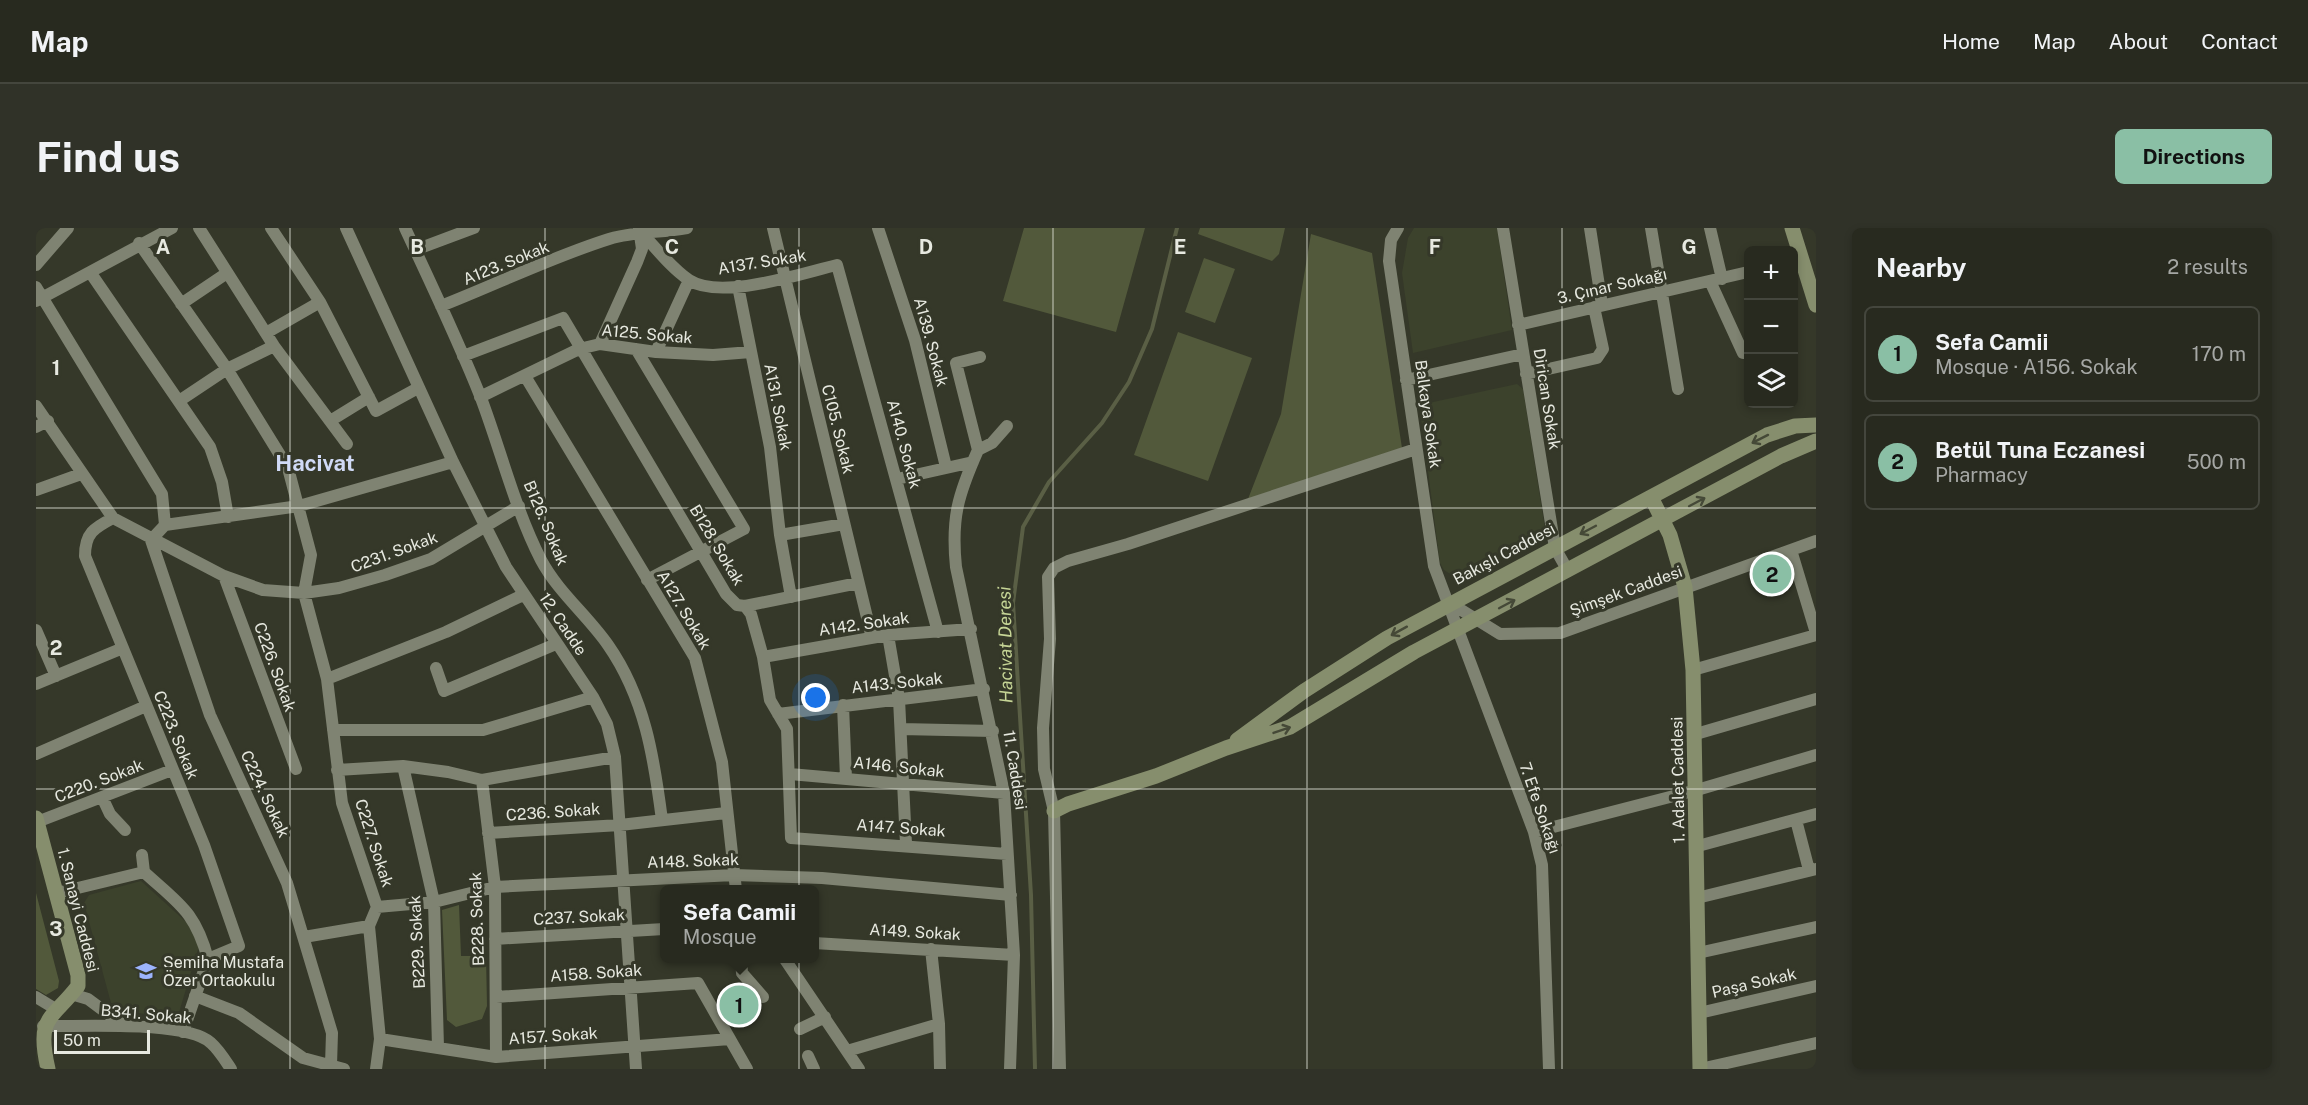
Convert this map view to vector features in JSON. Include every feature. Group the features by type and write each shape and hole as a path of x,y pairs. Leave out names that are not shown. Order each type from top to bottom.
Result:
{"street":[{"path":"36,265 68,228"},
{"path":"39,300 139,243 172,228"},
{"path":"199,228 274,346 346,444"},
{"path":"271,228 320,302 376,411 418,388"},
{"name":"12. Cadde","path":"346,228 418,388 506,567 607,723 615,756 636,1069"},
{"name":"B126. Sokak","path":"405,228 480,397 519,506 541,559 557,586 582,611 609,647 632,685 648,730 662,820"},
{"path":"415,250 474,228"},
{"name":"A123. Sokak","path":"441,306 609,239 639,230 662,233 687,228"},
{"name":"C105. Sokak","path":"772,228 872,638"},
{"name":"A139. Sokak","path":"878,228 915,340 945,467"},
{"name":"Balkaya Sokak","path":"1398,228 1391,240 1389,261 1434,566 1450,603"},
{"name":"Dirican Sokak","path":"1503,228 1555,548 1568,572"},
{"path":"1526,374 1597,358 1603,349 1590,228"},
{"path":"1651,228 1678,389"},
{"path":"1710,228 1716,280 1743,353"},
{"path":"1792,228 1795,246"},
{"path":"639,230 690,280 656,352"},
{"path":"600,344 642,249 639,230"},
{"path":"139,243 227,369 288,468 311,555 304,593"},
{"path":"1798,263 1816,305"},
{"name":"A137. Sokak","path":"690,280 710,287 738,286 837,265"},
{"name":"A140. Sokak","path":"837,265 938,632"},
{"path":"90,272 210,447 222,482 228,517"},
{"path":"182,304 227,273"},
{"name":"3. Çınar Sokağı","path":"1518,325 1744,273"},
{"path":"36,286 39,300 162,494 165,525"},
{"name":"A131. Sokak","path":"738,286 770,447 780,535 791,597"},
{"path":"266,333 320,302"},
{"name":"B128. Sokak","path":"463,356 563,318 579,349 731,600 745,606 751,614 763,657 770,700 787,729 791,837"},
{"name":"A125. Sokak","path":"480,397 579,349 600,344 656,352 713,355 751,352"},
{"path":"179,401 227,369 274,346"},
{"path":"636,349 744,529 647,580"},
{"path":"1406,380 1523,354"},
{"path":"976,456 956,363 980,357"},
{"name":"A127. Sokak","path":"525,376 695,658 722,762 735,885"},
{"path":"330,421 369,397"},
{"path":"36,406 42,424 113,518"},
{"name":"Bakışlı Caddesi","path":"1226,748 1304,691 1387,638 1450,603 1767,435 1795,426 1816,425"},
{"path":"897,479 945,467 976,456 1007,426"},
{"name":"Bakışlı Caddesi","path":"1054,811 1068,804 1156,776 1226,748 1290,728 1414,652 1568,572 1789,452 1816,441"},
{"path":"1060,1069 1054,811 1044,769 1043,728 1050,639 1048,577 1054,568 1416,449"},
{"name":"11. Caddesi","path":"976,456 955,507 953,533 956,567 993,731 1004,793 1014,955 1010,1069"},
{"path":"151,540 165,525 299,506 453,462"},
{"path":"36,490 81,474"},
{"name":"1. Adalet Caddesi","path":"1651,497 1670,535 1685,587 1693,670 1698,846 1700,1069"},
{"name":"C231. Sokak","path":"113,518 151,540 224,576 263,590 304,593 339,588 431,559 519,506"},
{"name":"C223. Sokak","path":"113,518 92,529 85,542 85,556 204,845 239,946 208,959"},
{"path":"780,535 844,524"},
{"name":"C224. Sokak","path":"151,540 210,715 288,883 332,1033 331,1065"},
{"name":"Şimşek Caddesi","path":"1450,603 1500,634 1560,633 1816,541"},
{"path":"1693,670 1816,634 1791,550"},
{"name":"C226. Sokak","path":"224,576 296,769"},
{"path":"745,606 858,583"},
{"name":"C227. Sokak","path":"304,593 327,679 337,770 352,836 370,879 377,907 369,926 380,1039 376,1069"},
{"path":"327,679 446,632 523,595"},
{"name":"7. Efe Sokağı","path":"1450,603 1456,631 1534,832 1542,865 1545,890 1549,1069"},
{"name":"A142. Sokak","path":"763,657 888,635 971,629"},
{"path":"36,630 56,676"},
{"path":"888,635 900,699 906,844"},
{"path":"436,668 444,691 556,644"},
{"path":"36,684 123,648"},
{"name":"A143. Sokak","path":"778,714 984,689"},
{"path":"333,730 483,730 592,697"},
{"path":"1696,734 1816,699"},
{"path":"843,705 846,778"},
{"path":"36,754 146,706"},
{"path":"901,729 993,731"},
{"path":"1534,832 1697,790 1816,755"},
{"path":"337,770 403,766 482,780 615,756"},
{"name":"B229. Sokak","path":"403,766 434,902 438,1047"},
{"name":"C220. Sokak","path":"37,820 172,770"},
{"name":"A146. Sokak","path":"790,774 1004,793"},
{"name":"B228. Sokak","path":"482,780 495,887 496,1057"},
{"path":"102,797 110,814 125,830"},
{"name":"C236. Sokak","path":"488,833 620,825 726,813"},
{"path":"1698,846 1816,814"},
{"name":"1. Sanayi Caddesi","path":"37,820 40,849 57,893 78,975 78,986 54,1008 43,1026 38,1044 48,1069"},
{"path":"1697,898 1813,869 1796,820"},
{"name":"A147. Sokak","path":"791,837 906,844 1007,854"},
{"path":"142,855 144,872 193,917 201,933 208,959 183,1032"},
{"path":"57,893 144,872"},
{"name":"A148. Sokak","path":"377,907 434,902 495,887 734,875 822,878 1011,895"},
{"path":"304,937 369,926"},
{"path":"1698,953 1816,927"},
{"name":"C237. Sokak","path":"495,939 660,929"},
{"name":"A149. Sokak","path":"819,943 1014,955"},
{"path":"931,949 939,1024 940,1069"},
{"path":"741,963 742,973 763,997"},
{"path":"787,963 859,1069"},
{"name":"A158. Sokak","path":"496,997 698,983 730,1039"},
{"name":"Paşa Sokak","path":"1699,1013 1816,986"},
{"path":"71,994 87,999 124,1026"},
{"path":"195,996 240,1013 302,1063 331,1065 344,1069"},
{"path":"36,997 54,1008"},
{"path":"800,1029 825,1017"},
{"path":"847,1051 939,1024"},
{"name":"B341. Sokak","path":"43,1026 124,1026 183,1032 211,1042 231,1069"},
{"name":"A157. Sokak","path":"380,1039 496,1057 730,1039"},
{"path":"730,1039 747,1069"},
{"path":"1700,1069 1816,1043"},
{"path":"808,1056 814,1069"}],"shaded area":[{"path":"1024,228 1145,228 1116,332 1003,301"},
{"path":"1200,228 1285,228 1279,254 1272,261 1198,234"},
{"path":"1414,228 1497,228 1512,330 1413,353 1402,273 1408,238"},
{"path":"1311,234 1372,253 1402,448 1248,499 1281,414"},
{"path":"1204,258 1235,269 1215,323 1185,312"},
{"path":"1178,332 1252,358 1208,481 1134,455"},
{"path":"1517,384 1523,389 1545,529 1543,535 1470,576 1455,577 1444,570 1440,563 1420,410 1424,404"},
{"name":"Semiha Mustafa Özer Ortaokulu","path":"141,881 196,931 199,946 177,1019 126,1011 111,1003 84,903 89,895"},
{"path":"36,893 59,981 58,988 46,995 36,989"},
{"path":"459,905 461,956 486,956 487,1006 482,1019 456,1027 447,1020 442,910"}],"waterway":[{"name":"Hacivat Deresi","path":"1035,1069 1031,895 1013,603 1023,527 1049,482 1102,423 1129,382 1152,329 1177,228"}],"place":[{"name":"Betül Tuna Eczanesi","path":"1772,574"},
{"name":"Semiha Mustafa Özer Ortaokulu","path":"146,971"},
{"name":"Sefa Camii","path":"739,1005"}],"district":[{"name":"Hacivat","path":"315,463"}]}
